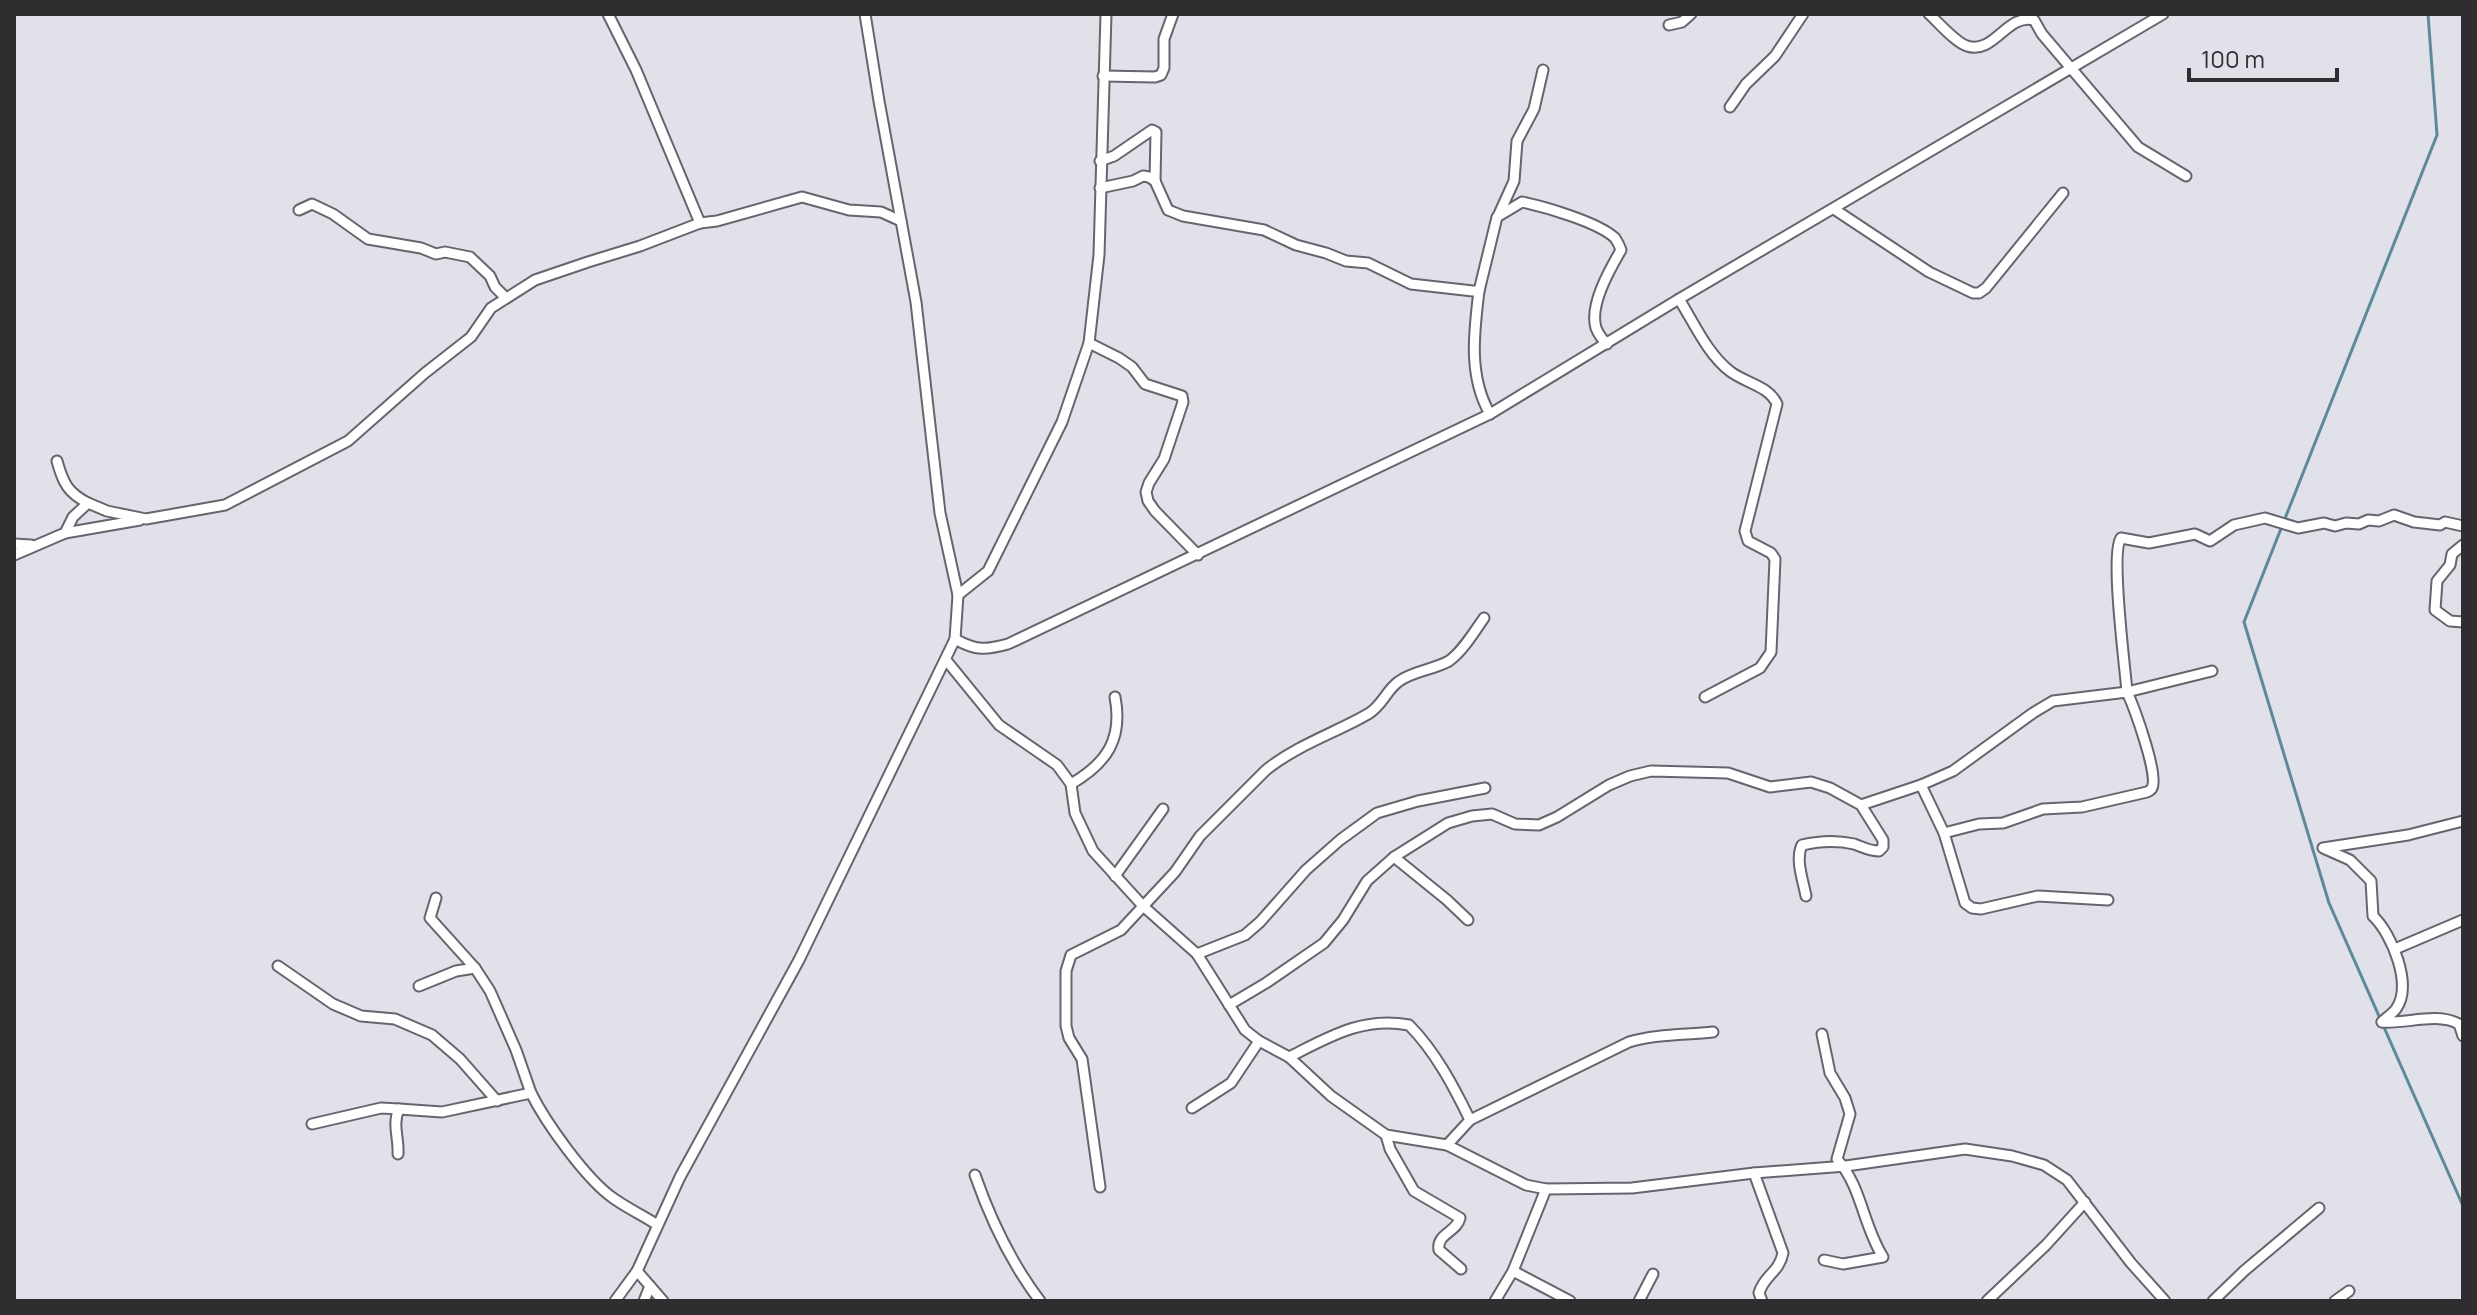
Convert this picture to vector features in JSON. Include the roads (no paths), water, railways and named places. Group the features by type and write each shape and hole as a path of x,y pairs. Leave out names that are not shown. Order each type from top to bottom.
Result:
{"street":[{"path":"608,14 636,70 700,223"},
{"path":"615,1301 637,1271 656,1224 799,960 955,639 958,595 940,513 916,302 865,14"},
{"path":"958,595 988,571 1062,422 1089,343 1099,255 1106,14"},
{"path":"1103,76 1161,75 1164,68 1164,39 1173,14"},
{"path":"1669,25 1682,22 1691,14"},
{"path":"1730,107 1746,84 1775,56 1803,14"},
{"path":"1929,14 1965,46 1979,48 2015,22 2031,17 2138,147 2186,176"},
{"path":"955,639 967,646 988,650 1008,644 1490,414 2163,14"},
{"path":"1490,414 1478,382 1473,344 1479,291 1497,217 1514,181 1517,141 1534,109 1543,70"},
{"path":"1100,161 1114,156 1152,130 1156,132 1155,181 1168,210 1183,216 1264,230 1296,245 1346,261 1368,263 1411,284 1479,291"},
{"path":"1100,188 1143,176 1155,181"},
{"path":"1834,209 1929,272 1979,293 2063,193"},
{"path":"14,555 65,533 225,505 348,441 471,337 491,308 535,280 700,223 802,197 849,210 881,212 901,221"},
{"path":"1497,217 1522,202 1597,227 1616,239 1621,250 1599,295 1596,314 1596,329 1607,344"},
{"path":"299,210 312,204 373,241 421,248 436,254 445,252 470,257 490,276 495,287 506,298"},
{"path":"1679,299 1713,353 1731,372 1773,395 1777,404 1745,531 1748,541 1771,553 1775,559 1773,648 1760,668 1705,697"},
{"path":"1089,343 1132,367 1145,384 1182,396 1183,402 1168,449 1146,492 1155,511 1198,555"},
{"path":"57,461 63,485 77,497 107,511 146,519"},
{"path":"65,533 73,517 88,503"},
{"path":"1944,833 1979,824 2003,823 2043,809 2082,807 2151,789 2150,763 2139,721 2127,692 2116,575 2117,544 2121,538 2149,543 2195,534 2210,541 2234,525 2265,518 2309,528 2324,523 2335,526 2379,521 2394,515 2414,522 2440,525 2445,522 2463,526"},
{"path":"14,544 35,546"},
{"path":"2463,545 2452,554 2450,565 2437,581 2435,610 2450,621 2463,622"},
{"path":"1100,1187 1082,1059 1069,1038 1066,1026 1066,971 1071,955 1114,935 1175,872 1200,836 1277,760 1370,713 1399,681 1449,660 1484,618"},
{"path":"946,660 999,725 1057,765 1071,784 1075,813 1093,851 1143,906 1197,954 1245,1030 1289,1057 1331,1096 1386,1135 1447,1145 1526,1185 1546,1189 1632,1188 1844,1166 1965,1149 2000,1154 2044,1165 2067,1180 2131,1263 2165,1301"},
{"path":"1861,805 1953,771 2053,701 2127,692 2212,671"},
{"path":"1071,784 1101,762 1113,744 1119,718 1115,697"},
{"path":"1229,1005 1324,943 1343,920 1367,881 1394,857 1448,823 1492,814 1515,824 1539,825 1609,785 1651,771 1728,773 1770,787 1811,782 1830,788 1861,805 1883,840 1883,847 1879,851 1870,851 1854,844 1821,841 1802,845 1799,860 1806,896"},
{"path":"1921,785 1944,833 1965,903 1972,908 1981,909 2038,896 2108,900"},
{"path":"1197,954 1245,935 1306,870 1377,813 1418,801 1485,788"},
{"path":"1115,876 1163,809"},
{"path":"2463,821 2408,835 2323,848 2350,860 2371,881 2373,916 2383,926 2395,949 2402,991 2397,1008 2382,1022 2448,1018 2459,1024 2463,1036"},
{"path":"1394,857 1468,920"},
{"path":"436,898 430,918 475,968 490,991 540,1111 574,1158 610,1196 656,1224"},
{"path":"2395,949 2463,920"},
{"path":"278,966 333,1004 361,1016 395,1019 432,1035 460,1059 497,1101"},
{"path":"419,986 456,971 475,968"},
{"path":"1289,1057 1347,1028 1394,1022 1409,1025 1439,1064 1470,1120"},
{"path":"1447,1145 1470,1120 1629,1042 1646,1037 1713,1032"},
{"path":"1822,1034 1830,1073 1845,1098 1850,1114 1837,1159 1849,1172 1873,1241 1883,1257 1843,1264 1824,1260"},
{"path":"1192,1108 1231,1083 1259,1041"},
{"path":"312,1124 381,1108 442,1112 531,1093"},
{"path":"398,1154 398,1133 394,1123 399,1109"},
{"path":"1386,1135 1390,1149 1414,1191 1460,1218 1458,1225 1437,1245 1461,1269"},
{"path":"1754,1173 1783,1253 1781,1265 1761,1286 1759,1293 1762,1301"},
{"path":"975,1175 985,1203 1011,1254 1040,1301"},
{"path":"1495,1301 1513,1271 1546,1189"},
{"path":"1987,1301 2046,1245 2085,1202"},
{"path":"2213,1301 2319,1208"},
{"path":"637,1271 663,1301"},
{"path":"1513,1271 1570,1301"},
{"path":"1639,1301 1653,1274"},
{"path":"644,1301 650,1286"},
{"path":"2335,1301 2349,1291"}],"waterway":[{"path":"2428,14 2437,135 2244,622 2329,903 2463,1206"}]}
